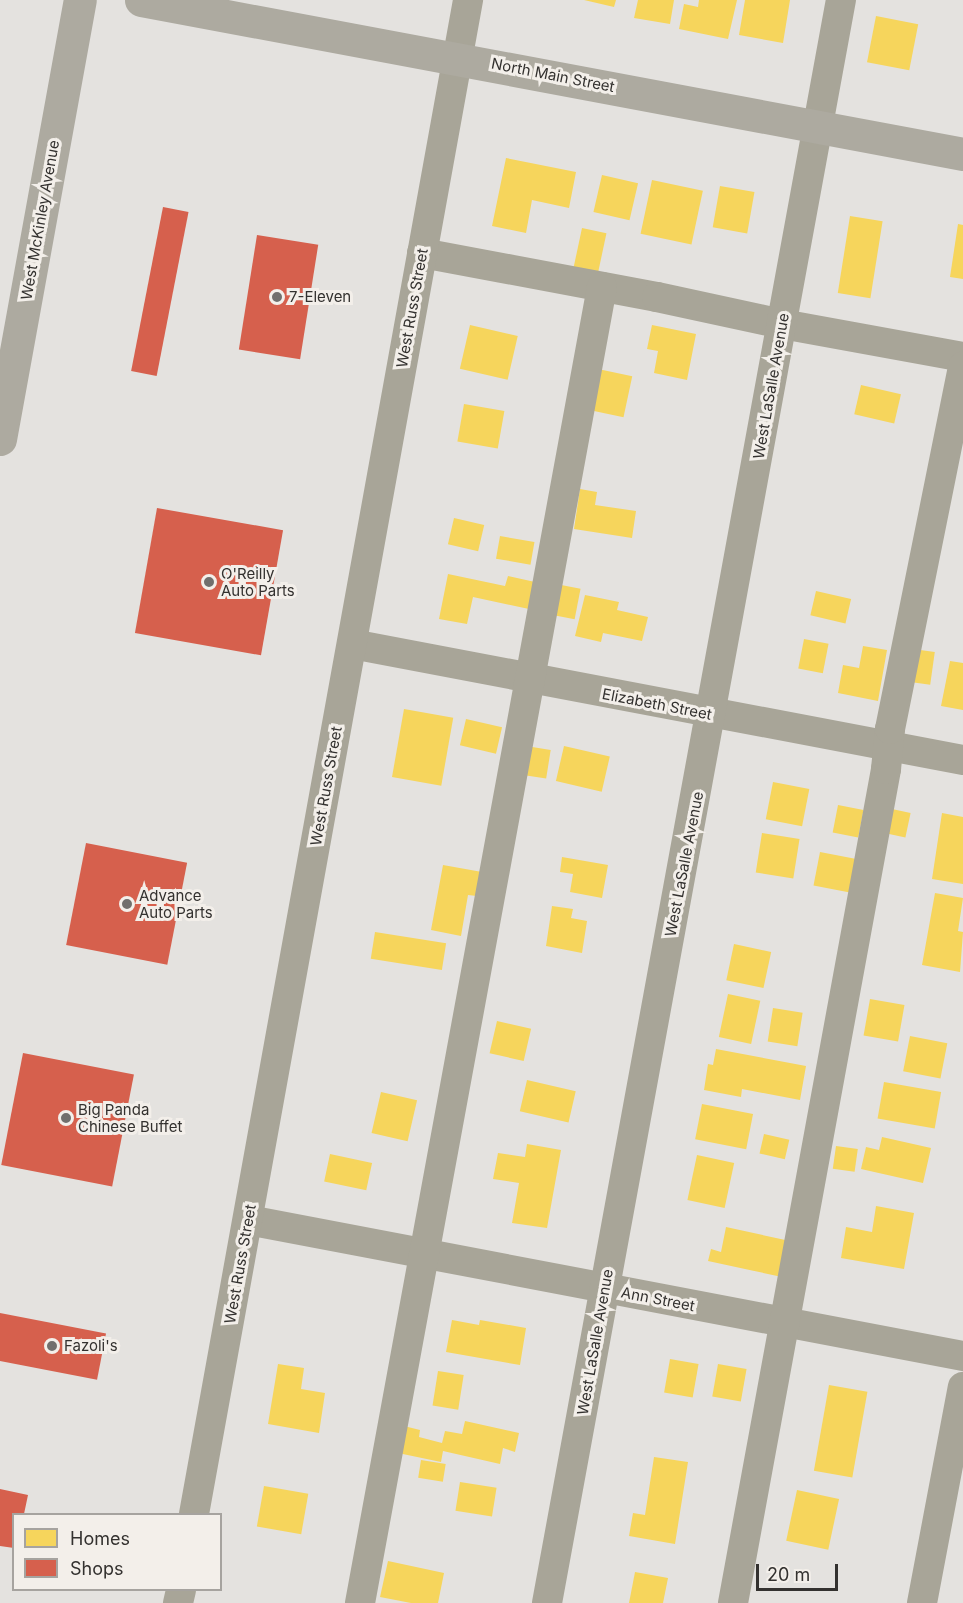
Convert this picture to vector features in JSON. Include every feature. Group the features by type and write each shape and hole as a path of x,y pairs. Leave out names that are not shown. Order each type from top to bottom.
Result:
{"main road":[{"name":"West McKinley Avenue","path":"0,439 80,0"},
{"name":"North Main Street","path":"141,0 457,57 963,154"}],"street":[{"name":"West Russ Street","path":"194,1513 468,0"},
{"name":"West LaSalle Avenue","path":"547,1603 712,714 841,0"},
{"path":"422,253 963,357"},
{"path":"360,1603 602,286"},
{"path":"733,1603 786,1324 888,747 963,366"},
{"name":"Elizabeth Street","path":"352,644 963,760"},
{"name":"Ann Street","path":"248,1220 963,1356"},
{"path":"922,1603 963,1387"}],"building: Homes":[{"path":"584,0 616,0 614,7"},
{"path":"638,0 674,0 670,24 634,18"},
{"path":"699,0 737,0 728,39 679,29 684,4 698,7"},
{"path":"745,0 790,0 783,43 739,35"},
{"path":"876,16 918,24 909,70 867,62"},
{"path":"506,158 576,172 569,208 532,200 526,233 492,226"},
{"path":"602,175 638,183 630,220 593,212"},
{"path":"652,180 703,191 691,245 641,234"},
{"path":"720,186 754,192 747,233 713,227"},
{"path":"850,216 883,221 870,298 838,293"},
{"path":"958,224 963,225 963,279 950,277"},
{"path":"582,228 606,233 598,274 573,269"},
{"path":"470,325 518,336 508,380 460,369"},
{"path":"652,325 696,334 687,380 654,373 658,351 647,349"},
{"path":"598,369 632,376 624,417 589,410"},
{"path":"861,385 901,394 894,423 854,414"},
{"path":"464,404 504,411 498,449 457,441"},
{"path":"580,489 597,492 595,505 636,511 632,538 574,529"},
{"path":"454,518 484,525 478,551 448,544"},
{"path":"500,536 534,542 530,565 496,559"},
{"path":"448,574 505,586 508,576 535,582 529,609 473,597 467,624 439,619"},
{"path":"556,584 581,589 575,619 550,614"},
{"path":"816,591 851,599 845,623 810,615"},
{"path":"585,595 619,602 617,610 648,617 642,641 603,633 601,642 575,636"},
{"path":"804,639 829,644 823,673 798,668"},
{"path":"863,646 887,650 878,701 838,693 843,665 859,668"},
{"path":"913,649 935,652 930,685 908,682"},
{"path":"950,661 963,663 963,710 941,706"},
{"path":"404,709 453,718 441,786 392,777"},
{"path":"466,719 502,727 496,754 460,745"},
{"path":"526,746 551,750 546,779 521,775"},
{"path":"564,746 610,757 602,792 556,781"},
{"path":"773,782 809,789 802,826 766,819"},
{"path":"838,805 864,810 858,837 833,832"},
{"path":"892,809 911,813 905,837 887,833"},
{"path":"942,813 963,817 963,884 932,879"},
{"path":"762,833 800,839 793,878 756,873"},
{"path":"820,852 856,859 850,892 814,885"},
{"path":"562,857 608,865 602,898 570,892 573,874 560,872"},
{"path":"443,865 482,872 477,896 468,895 461,936 431,930"},
{"path":"935,893 963,898 958,931 963,932 960,972 922,965"},
{"path":"552,906 573,909 571,918 587,921 582,953 546,946"},
{"path":"375,932 446,943 442,970 371,959"},
{"path":"734,944 771,952 763,988 726,980"},
{"path":"728,994 760,1001 751,1044 719,1037"},
{"path":"870,999 904,1005 898,1042 864,1035"},
{"path":"773,1008 803,1013 797,1046 768,1042"},
{"path":"497,1021 531,1029 524,1061 490,1053"},
{"path":"910,1036 947,1043 940,1079 903,1071"},
{"path":"716,1049 806,1066 800,1100 742,1089 741,1097 704,1090 708,1064 713,1065"},
{"path":"527,1080 576,1091 569,1122 520,1111"},
{"path":"884,1082 941,1092 935,1129 878,1118"},
{"path":"381,1092 417,1100 408,1141 372,1133"},
{"path":"702,1104 753,1114 746,1149 695,1139"},
{"path":"764,1134 789,1140 785,1159 760,1153"},
{"path":"882,1137 931,1148 923,1183 861,1169 866,1147 879,1150"},
{"path":"527,1144 561,1150 547,1228 512,1223 519,1183 493,1179 498,1153 525,1157"},
{"path":"836,1146 858,1149 855,1172 833,1169"},
{"path":"330,1154 372,1163 366,1190 324,1181"},
{"path":"697,1155 734,1163 725,1208 687,1200"},
{"path":"876,1206 914,1213 904,1269 841,1258 846,1227 872,1232"},
{"path":"726,1227 790,1241 782,1277 708,1261 711,1249 721,1252"},
{"path":"452,1320 479,1325 480,1320 526,1328 520,1365 446,1352"},
{"path":"670,1359 699,1364 693,1398 664,1392"},
{"path":"278,1364 304,1368 301,1389 325,1393 319,1433 268,1424"},
{"path":"718,1364 747,1369 741,1402 712,1396"},
{"path":"438,1371 464,1375 458,1410 433,1406"},
{"path":"829,1385 867,1392 852,1477 814,1471"},
{"path":"465,1421 519,1433 515,1452 503,1448 500,1464 443,1451 441,1462 398,1453 404,1426 420,1430 419,1437 442,1443 445,1431 462,1434"},
{"path":"654,1457 688,1462 675,1544 629,1536 633,1513 645,1515"},
{"path":"421,1460 446,1464 443,1482 418,1478"},
{"path":"460,1482 497,1488 492,1516 455,1511"},
{"path":"264,1486 308,1494 301,1534 257,1526"},
{"path":"797,1490 839,1499 828,1550 786,1541"},
{"path":"388,1561 444,1573 438,1603 411,1603 380,1597"},
{"path":"635,1572 668,1578 663,1603 629,1603"}],"building: Shops":[{"path":"163,207 189,212 157,376 131,371"},
{"name":"7-Eleven","path":"257,235 318,245 300,359 239,350"},
{"name":"O'Reilly Auto Parts","path":"157,508 283,530 261,655 135,633"},
{"name":"Advance Auto Parts","path":"86,843 187,863 167,965 66,945"},
{"path":"23,1053 134,1075 112,1186 1,1165"},
{"name":"Fazoli's","path":"0,1313 106,1334 97,1380 0,1361"},
{"path":"0,1489 28,1495 24,1513 12,1513 12,1548 0,1546"}],"place":[{"name":"7-Eleven","path":"277,297"},
{"name":"O'Reilly Auto Parts","path":"209,582"},
{"name":"Advance Auto Parts","path":"127,904"},
{"name":"Big Panda Chinese Buffet","path":"66,1118"},
{"name":"Fazoli's","path":"52,1346"}]}
